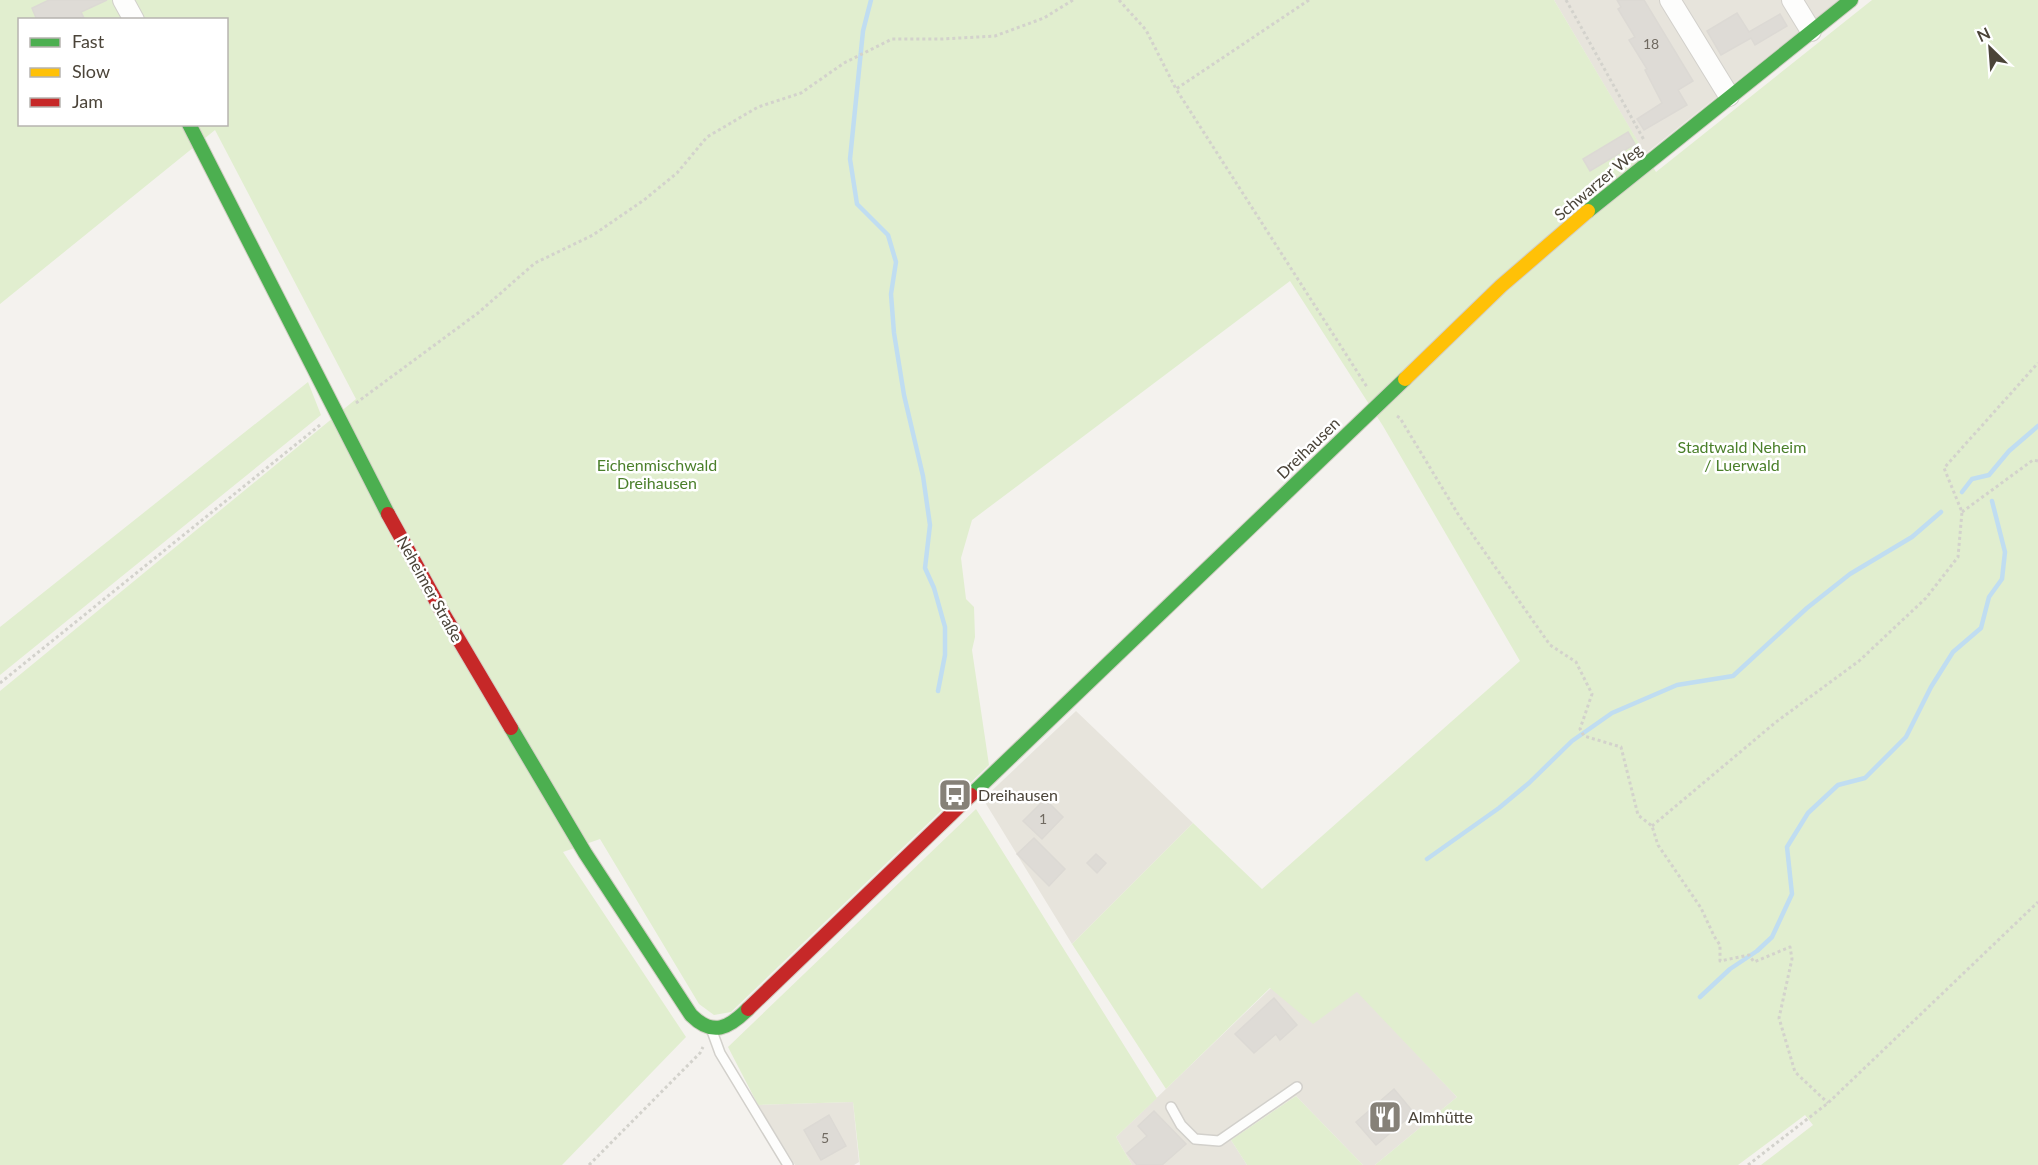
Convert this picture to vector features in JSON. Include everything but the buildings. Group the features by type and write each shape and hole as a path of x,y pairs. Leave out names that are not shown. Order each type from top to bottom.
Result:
{"street":[{"path":"123,0 133,18"},
{"path":"1670,0 1729,96"},
{"path":"1792,0 1811,31"},
{"name":"Schwarzer Weg","path":"1377,404 1502,286 1603,198 1851,0"},
{"name":"Neheimer Straße","path":"190,126 386,510 440,608 585,853 685,1008 695,1020 711,1029"},
{"name":"Dreihausen","path":"711,1029 725,1027 739,1018 1377,404"}],"lane":[{"path":"711,1029 720,1053 788,1165"},
{"path":"1171,1107 1181,1125 1195,1139 1219,1141 1298,1087"}],"path":[{"path":"0,683 337,415 478,313 535,263 593,235 619,218 677,173 707,137 758,107 801,93 844,63 892,39 995,36 1044,18 1073,0"},
{"path":"1119,0 1146,30 1176,89 1377,404 1400,418 1458,514 1550,645 1576,662 1592,694 1580,729 1584,736 1622,747 1638,815 1652,826 1658,845 1701,908 1720,945 1720,961 1749,955 1754,962 1790,947 1792,959 1779,1018 1795,1072 1828,1103"},
{"path":"1176,89 1309,0"},
{"path":"1566,0 1654,157"},
{"path":"1652,826 1776,722 1859,661 1926,598 1958,557 1962,512 1944,468 2038,363"},
{"path":"1962,512 2033,460 2038,461"},
{"path":"1748,1165 1828,1103 2038,902"},
{"path":"590,1165 700,1053 711,1029"}],"shaded area":[{"path":"1554,0 1839,0 1645,154"},
{"path":"1076,711 1193,823 1072,944 983,799"},
{"path":"1271,988 1358,991 1457,1097 1375,1165 1363,1165 1296,1096 1231,1140 1247,1165 1132,1165 1116,1137"},
{"path":"853,1102 859,1162 854,1165 795,1165 758,1105"}],"green space":[{"name":"Stadtwald Neheim / Luerwald","path":"0,0 1554,0 1656,172 1872,0 2038,0 2038,1165 1761,1165 1813,1125 1805,1115 1738,1165 1375,1165 1457,1097 1357,992 1313,1024 1270,988 1166,1089 1072,944 1193,823 1262,889 1520,661 1383,426 1290,281 972,520 961,558 966,599 974,607 975,637 972,650 989,765 731,1012 714,1015 699,1004 600,839 563,852 686,1037 562,1165 0,1165 0,691 356,399 215,130 0,304"},
{"path":"308,382 321,415 0,675 0,627"},
{"path":"976,809 1157,1098 1116,1137 1132,1165 860,1165 853,1102 758,1105 728,1047"},
{"path":"1296,1096 1363,1165 1247,1165 1231,1140"}],"waterway":[{"path":"871,0 863,31 850,159 857,204 888,235 896,262 891,294 894,333 904,395 923,476 930,525 925,568 934,588 945,627 945,655 938,691"},
{"path":"1962,492 1972,479 1989,475 2009,451 2038,426"},
{"path":"1700,997 1730,969 1757,951 1772,937 1792,894 1787,847 1808,813 1838,785 1865,778 1906,737 1931,687 1953,652 1981,628 1989,597 2002,579 2005,552 1992,501"},
{"path":"1427,859 1499,808 1529,783 1572,741 1612,713 1677,685 1733,676 1807,608 1850,574 1912,537 1941,512"}],"traffic: fast":[{"path":"1588,211 1851,0"},
{"path":"190,126 388,514"},
{"path":"971,795 1405,379"},
{"path":"511,728 585,853 691,1015 699,1022 714,1028 727,1025 748,1009"}],"traffic: slow":[{"path":"1405,379 1501,286 1588,211"}],"traffic: jam":[{"path":"388,514 511,728"},
{"path":"748,1009 971,795"}],"place":[{"name":"Dreihausen","path":"955,795"},
{"name":"Almhütte","path":"1385,1117"}],"park label":[{"name":"Eichenmischwald Dreihausen","path":"657,474"}]}
